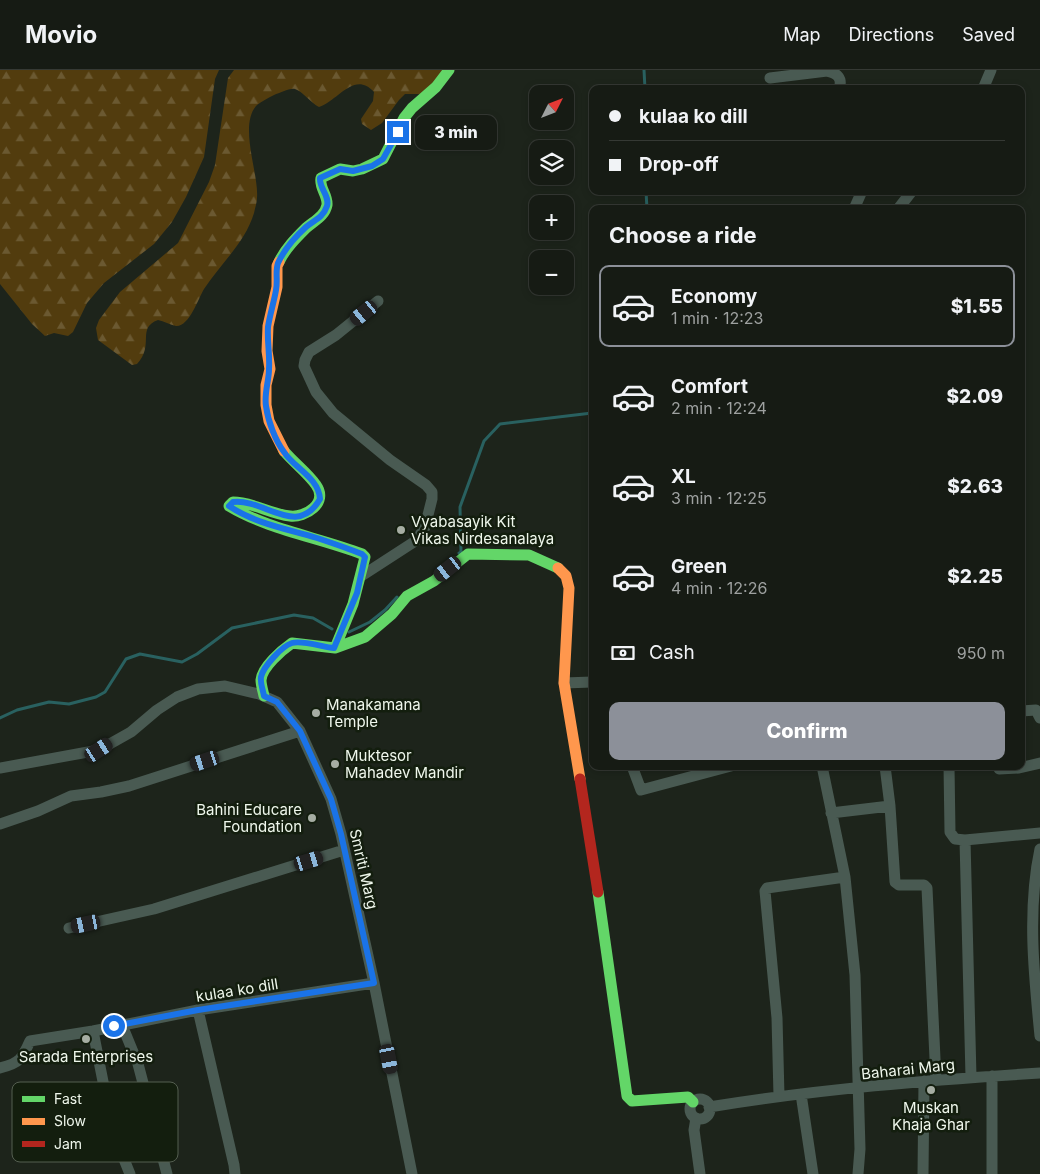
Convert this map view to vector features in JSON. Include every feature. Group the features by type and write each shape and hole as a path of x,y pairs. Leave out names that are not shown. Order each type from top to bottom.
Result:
{"street":[{"path":"334,648 349,616 363,575 365,557 362,554 318,539 262,523 243,515 229,506 233,502 247,502 277,514 296,517 306,514 320,499 317,486 284,452 269,421 266,405 266,385 270,369 267,351 268,326 277,287 277,266 284,252 325,211 327,198 320,183 320,178 340,169 353,171 362,169 383,159 404,118 412,108 436,87 449,70"},
{"path":"985,85 991,70"},
{"path":"770,78 827,71 839,75 840,85"},
{"path":"901,205 909,195"},
{"path":"363,575 416,540 425,527 432,492 426,485 390,460 333,413 316,392 304,366 309,352 336,336 378,301"},
{"path":"264,696 261,681 262,675 279,652 292,643 334,648 365,637 392,614 407,596 434,580 468,554 529,555 562,571 568,582 564,683 594,863 627,1096 632,1101 688,1098 693,1102"},
{"path":"564,683 589,682"},
{"name":"Smriti Marg","path":"0,768 99,750 131,732 157,710 177,697 198,689 225,686 264,696 277,702 300,731 331,799 374,983 412,1174"},
{"path":"1025,711 1036,710 1040,718"},
{"path":"0,824 38,811 71,796 129,786 300,731"},
{"path":"1025,767 1040,763"},
{"path":"634,770 641,790 716,770"},
{"path":"823,770 845,877 854,975 860,1149 858,1174"},
{"path":"886,770 895,882 899,885 924,885 927,888 930,1081 923,1174"},
{"path":"949,770 950,832 955,839 965,840 1040,833"},
{"path":"831,812 890,806"},
{"path":"965,840 971,1077"},
{"path":"1040,849 1034,887 1040,1036"},
{"path":"69,928 154,909 344,850"},
{"path":"779,1096 777,1018 765,891 768,888 845,877"},
{"name":"kulaa ko dill","path":"0,1068 16,1063 22,1058 30,1041 93,1031 198,1010 374,983"},
{"path":"198,1010 235,1174"},
{"path":"122,1024 138,1064 143,1082"},
{"path":"93,1031 103,1082"},
{"name":"Baharai Marg","path":"709,1107 779,1096 971,1077 1040,1073"},
{"path":"992,1076 992,1174"},
{"path":"801,1094 813,1174"},
{"path":"701,1100 706,1102 709,1107 709,1113 704,1118 696,1118 690,1111 693,1102 701,1100"},
{"path":"696,1118 694,1130 700,1174"},
{"path":"125,1162 130,1174"}],"green space":[{"path":"0,70 219,70 215,79 204,157 186,197 172,222 154,244 104,283 87,303 73,332 68,336 54,333 45,336 32,324 0,284"},
{"path":"234,70 445,70 424,94 405,94 382,123 371,130 362,124 361,119 373,101 374,92 367,86 360,84 353,85 319,107 295,89 274,95 257,105 249,124 249,137 257,188 257,198 250,224 239,243 204,289 193,312 185,322 176,326 158,320 152,323 146,332 146,344 142,357 137,364 132,365 98,340 96,328 99,320 120,292 178,243 209,182 215,165 228,78"}],"waterway":[{"path":"644,70 645,85"},
{"path":"646,195 647,205"},
{"path":"459,553 461,552 460,507 484,441 500,424 589,413"},
{"path":"349,632 370,622 397,597"},
{"path":"0,718 17,710 49,702 69,704 96,697 105,692 126,659 140,654 182,662 197,654 232,628 294,615 313,618 332,629"}],"traffic: fast":[{"path":"279,262 295,240 326,209 327,201 321,185 321,178 340,169 353,171 362,169 383,159 404,118 412,108 436,87 449,70"},
{"path":"284,451 316,485 320,498 314,508 302,515 290,516 240,503 233,502 229,506 260,521 345,548 362,554 365,557 353,604 335,648"},
{"path":"264,696 262,675 278,654 292,643 335,648 365,637 392,614 407,596 434,581 468,554 529,555 558,568"},
{"path":"598,892 627,1096 632,1101 688,1097 693,1102"}],"traffic: slow":[{"path":"279,262 277,266 277,287 268,326 267,351 270,369 266,385 266,405 269,421 284,451"},
{"path":"558,568 566,576 569,588 564,683 580,779"}],"traffic: jam":[{"path":"580,779 598,892"}],"place":[{"name":"Vyabasayik Kit Vikas Nirdesanalaya","path":"401,530"},
{"name":"Manakamana Temple","path":"316,713"},
{"name":"Muktesor Mahadev Mandir","path":"335,764"},
{"name":"Bahini Educare Foundation","path":"312,818"},
{"name":"Sarada Enterprises","path":"86,1039"},
{"name":"Muskan Khaja Ghar","path":"931,1090"}],"route":[{"path":"114,1026 166,1018 198,1010 374,983 341,834 331,799 300,731 277,702 264,696 261,681 265,669 279,652 292,643 334,648 340,638 357,593 363,575 365,557 362,554 318,539 262,523 243,515 229,506 233,502 247,502 277,514 296,517 306,514 320,499 317,486 284,452 269,421 266,405 266,385 270,369 267,351 268,326 277,287 277,266 284,252 325,211 327,198 320,183 320,178 340,169 353,171 372,166 383,159 398,132"}]}
